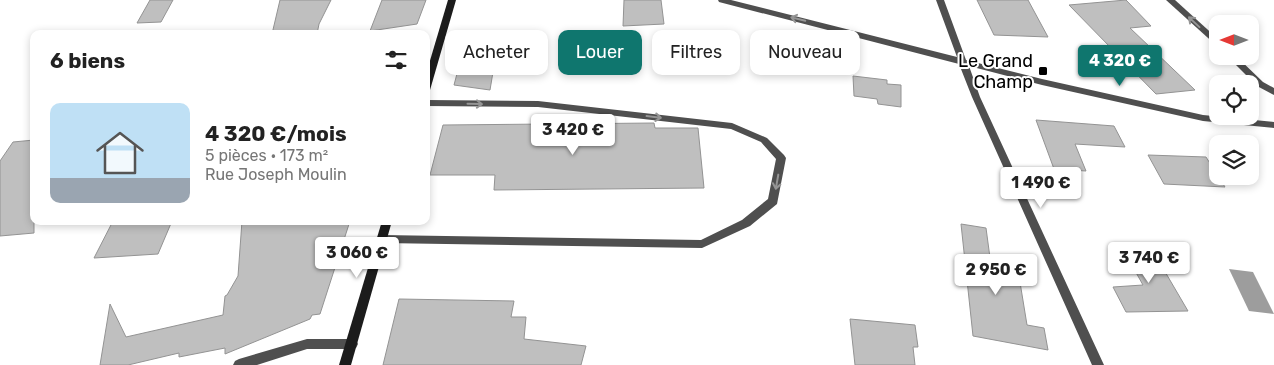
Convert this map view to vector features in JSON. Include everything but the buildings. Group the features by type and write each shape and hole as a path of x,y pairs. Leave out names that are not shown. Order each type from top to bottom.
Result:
{"main road":[{"path":"430,76 452,0"},
{"path":"345,365 386,225"}],"street":[{"path":"722,0 1042,82 1203,118 1274,125"},
{"path":"940,0 976,97 1098,365"},
{"path":"1170,0 1209,36"},
{"path":"1240,65 1260,84 1274,92"},
{"path":"382,239 702,244 746,223 773,201 781,158 764,140 732,126 538,104 430,103"},
{"path":"239,365 307,344 352,344"}],"shaded area":[{"path":"1229,269 1253,272 1274,314 1249,311"}],"place":[{"name":"Le Grand Champ","path":"1043,71"}]}
